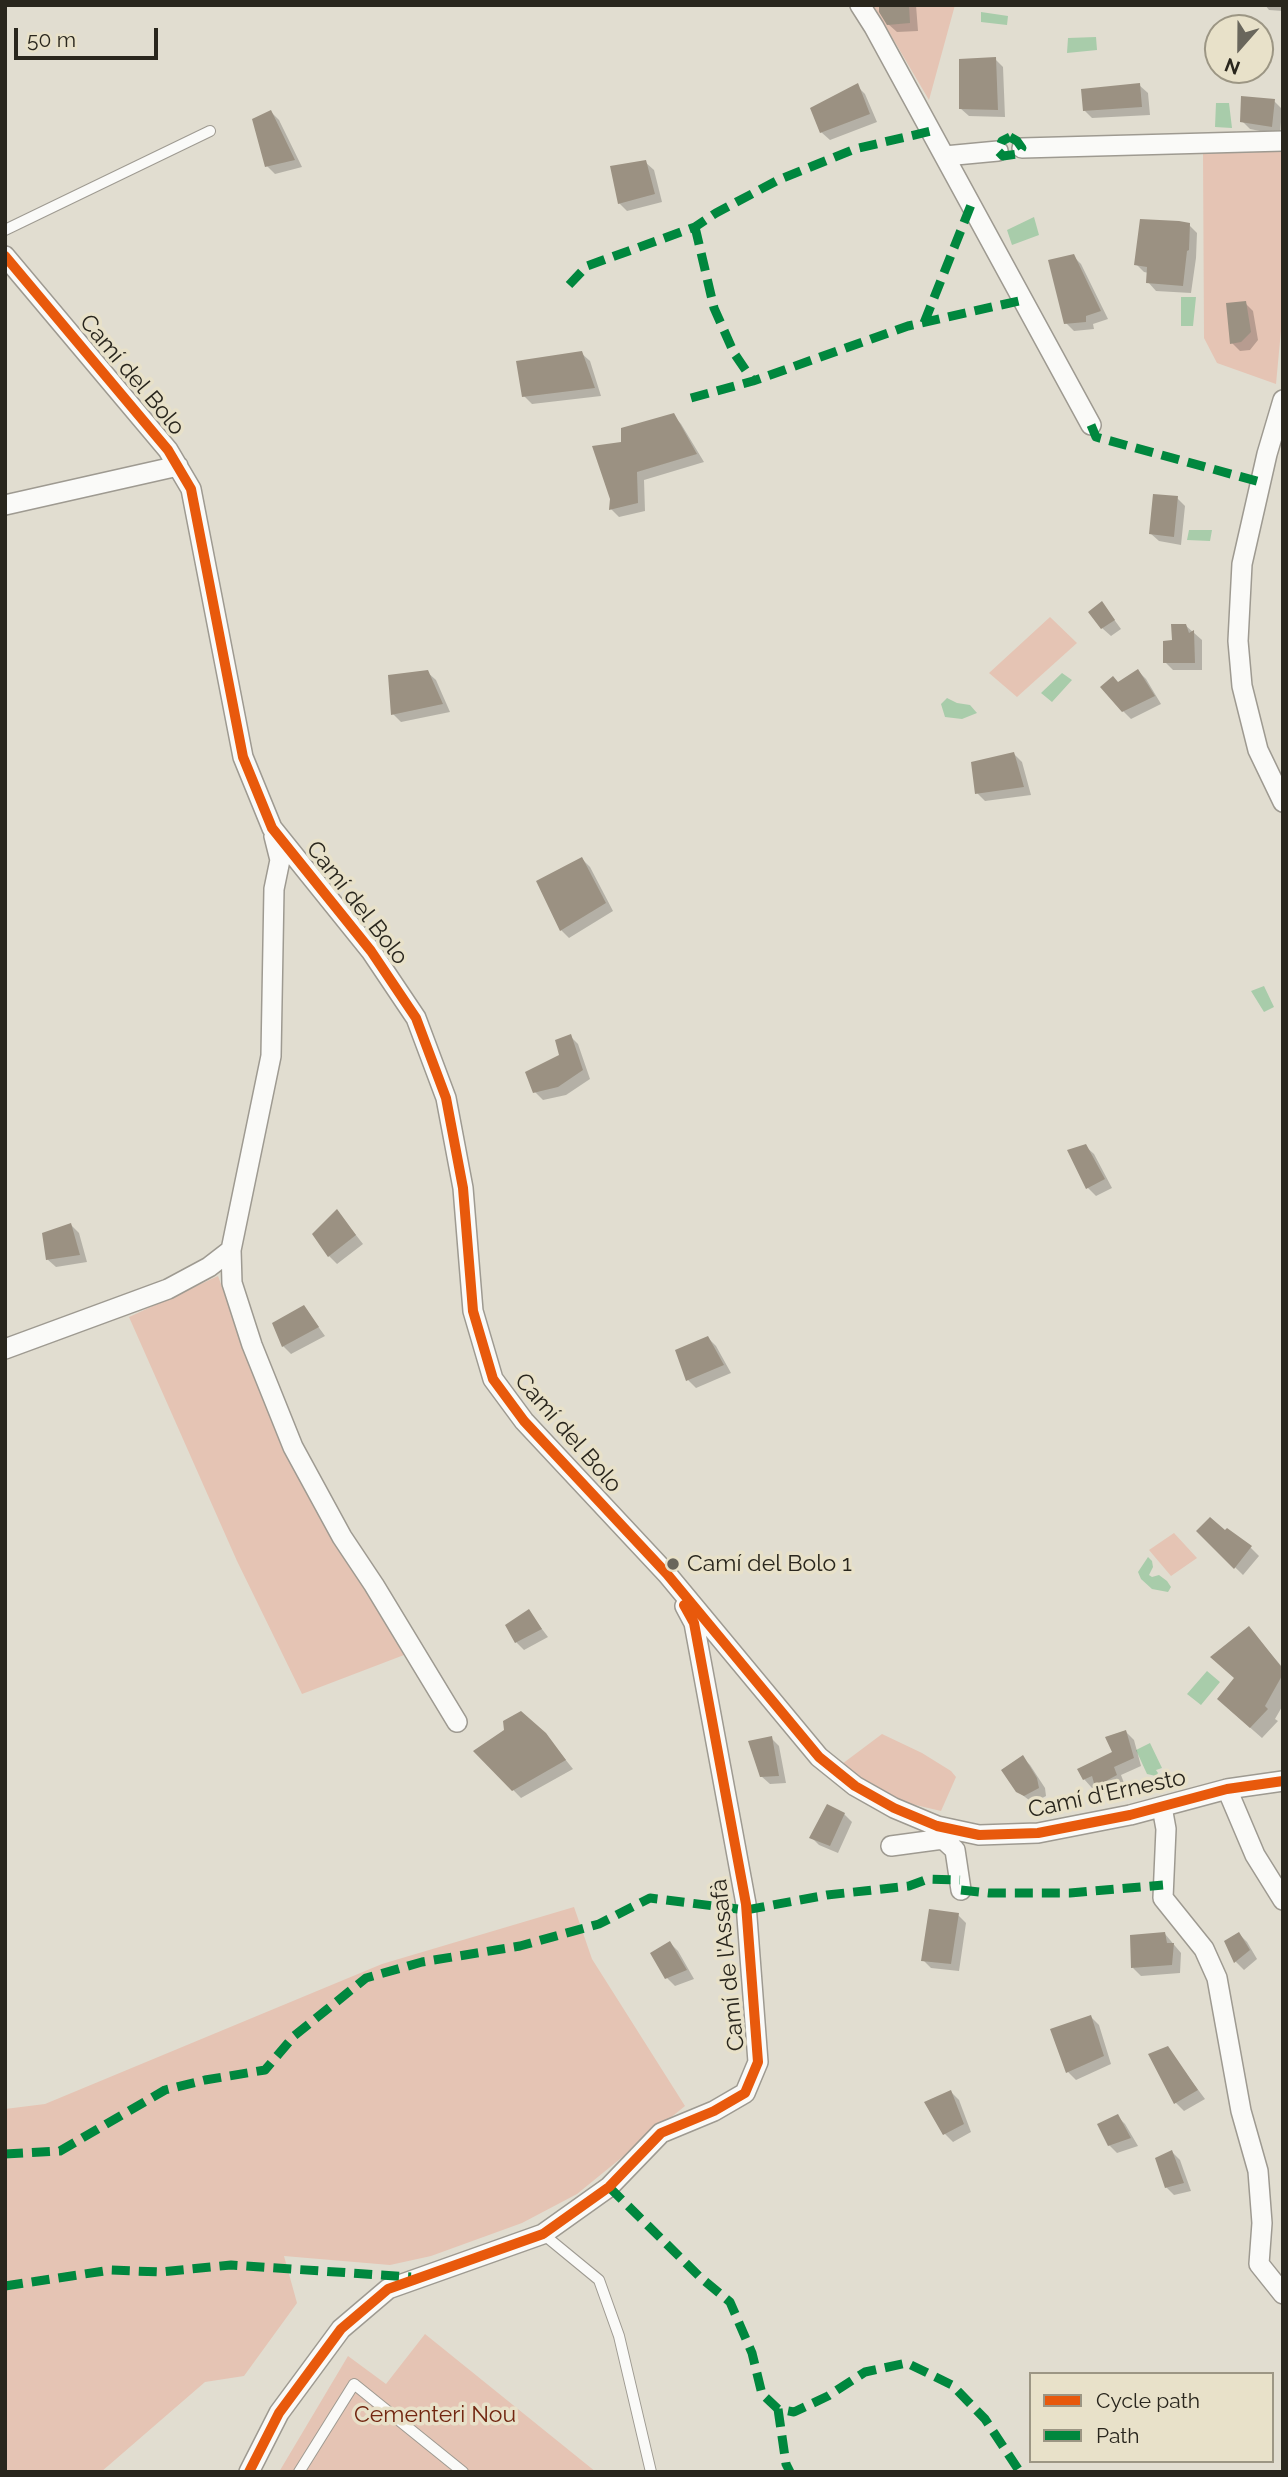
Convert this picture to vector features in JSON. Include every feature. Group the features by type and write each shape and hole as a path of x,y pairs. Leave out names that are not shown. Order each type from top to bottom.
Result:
{"street":[{"path":"860,5 1091,425"},
{"path":"1022,148 1283,141"},
{"path":"944,156 998,151"},
{"name":"Camí del Bolo","path":"5,256 168,450 191,489 243,757 272,828 371,951 416,1018 446,1098 463,1188 473,1311 493,1379 524,1421 667,1574"},
{"path":"1283,400 1267,454 1242,564 1238,641 1242,686 1258,750 1283,802"},
{"path":"5,505 178,466"},
{"path":"272,828 281,860 274,889 271,1056 231,1250 232,1283 271,1396 293,1447 342,1537 457,1722"},
{"path":"5,1349 168,1289 209,1267 231,1250"},
{"name":"Camí d'Ernesto","path":"667,1574 819,1757 855,1786 894,1808 937,1826 972,1833 1038,1833 1162,1807 1227,1789 1283,1781"},
{"name":"Camí de l'Assafà","path":"250,2472 279,2413 341,2329 388,2289 543,2234 609,2187 661,2133 714,2111 745,2093 758,2062 746,1904 694,1623 667,1574"},
{"path":"1227,1789 1255,1855 1283,1900"},
{"path":"1162,1807 1166,1829 1163,1898 1204,1949 1217,1978 1241,2111 1258,2171 1262,2223 1259,2264 1283,2294"},
{"path":"891,1846 972,1833"},
{"path":"943,1839 956,1850 961,1890"}],"lane":[{"path":"5,230 210,131"},
{"path":"543,2234 599,2280 619,2336 651,2472"},
{"path":"299,2472 354,2384 463,2472"}],"green space":[{"path":"873,5 955,5 929,100"},
{"path":"1283,151 1283,309 1276,384 1217,363 1204,338 1203,153"},
{"path":"1050,617 1077,643 1017,697 989,673"},
{"path":"218,1276 260,1389 305,1488 404,1655 302,1694 237,1561 129,1317"},
{"path":"1174,1533 1197,1558 1171,1576 1149,1550"},
{"path":"882,1734 922,1753 956,1777 941,1811 903,1802 838,1767"},
{"path":"574,1907 592,1959 685,2106 577,2194 522,2223 431,2256 390,2265 284,2256 297,2303 244,2376 205,2382 101,2472 5,2472 5,2109 45,2104 382,1964"},
{"name":"Cementeri Nou","path":"425,2334 596,2472 279,2472 348,2356 386,2384"}],"shaded area":[{"path":"981,12 1008,16 1007,25 981,22"},
{"path":"1096,37 1097,50 1067,53 1068,38"},
{"path":"1216,103 1229,103 1232,128 1215,127"},
{"path":"1034,217 1039,235 1012,245 1007,230"},
{"path":"1181,297 1196,297 1193,326 1181,326"},
{"path":"1189,530 1212,530 1210,541 1187,540"},
{"path":"1062,673 1072,680 1052,702 1041,693"},
{"path":"947,698 970,705 977,713 962,719 945,717 941,704"},
{"path":"1264,986 1274,1007 1264,1012 1251,991"},
{"path":"1148,1557 1153,1567 1149,1575 1159,1575 1167,1581 1171,1587 1168,1592 1152,1589 1141,1579 1138,1572"},
{"path":"1207,1671 1220,1682 1201,1705 1187,1694"},
{"path":"1150,1743 1162,1768 1156,1770 1156,1776 1147,1774 1136,1750"}],"building":[{"path":"879,5 909,5 910,23 887,25 879,12"},
{"path":"996,57 998,110 959,109 959,59"},
{"path":"858,83 870,114 820,133 810,108"},
{"path":"1140,83 1142,107 1083,111 1081,89"},
{"path":"1241,96 1275,99 1272,127 1240,122"},
{"path":"271,110 295,160 265,167 252,119"},
{"path":"646,160 655,194 618,204 610,166"},
{"path":"1140,219 1190,223 1183,286 1146,283 1147,267 1134,265"},
{"path":"1074,254 1101,311 1086,316 1086,322 1064,324 1048,260"},
{"path":"1246,301 1251,332 1241,342 1230,344 1226,303"},
{"path":"582,351 595,388 522,397 516,361"},
{"path":"674,413 697,454 637,472 638,503 609,510 610,499 592,446 621,442 621,428"},
{"path":"1153,494 1178,496 1174,537 1149,534"},
{"path":"1102,601 1115,620 1101,629 1088,612"},
{"path":"1171,624 1186,624 1189,633 1194,630 1195,663 1163,663 1163,641 1172,640"},
{"path":"1138,669 1155,696 1122,712 1100,687 1113,676 1118,682"},
{"path":"428,670 443,704 391,715 388,675"},
{"path":"1014,752 1024,787 975,794 971,762"},
{"path":"582,857 606,903 560,931 536,881"},
{"path":"571,1034 583,1070 558,1087 533,1093 525,1072 559,1055 555,1040"},
{"path":"1086,1144 1105,1179 1086,1189 1067,1150"},
{"path":"337,1209 356,1235 328,1257 312,1234"},
{"path":"71,1223 80,1255 46,1260 42,1233"},
{"path":"304,1305 319,1327 282,1347 272,1323"},
{"path":"708,1336 724,1365 686,1381 675,1350"},
{"path":"1210,1517 1225,1530 1227,1528 1252,1546 1234,1569 1196,1531"},
{"path":"529,1609 542,1629 515,1643 505,1625"},
{"path":"1249,1626 1283,1669 1283,1674 1265,1706 1268,1709 1250,1728 1217,1699 1234,1678 1210,1657"},
{"path":"521,1711 546,1733 566,1760 512,1791 473,1751 504,1730 503,1721"},
{"path":"1126,1730 1134,1758 1114,1767 1117,1775 1095,1787 1092,1776 1083,1780 1077,1769 1112,1752 1105,1737"},
{"path":"772,1736 779,1776 760,1777 748,1741"},
{"path":"1023,1755 1037,1778 1039,1788 1024,1796 1016,1792 1001,1770"},
{"path":"827,1804 845,1813 830,1846 809,1838"},
{"path":"929,1909 959,1913 951,1964 921,1961"},
{"path":"1165,1932 1167,1943 1174,1943 1172,1965 1131,1968 1130,1935"},
{"path":"1239,1932 1250,1950 1234,1963 1224,1941"},
{"path":"670,1941 687,1970 665,1979 650,1953"},
{"path":"1091,2015 1104,2056 1066,2073 1050,2029"},
{"path":"1168,2046 1198,2090 1174,2104 1148,2054"},
{"path":"951,2090 964,2124 943,2135 924,2102"},
{"path":"1118,2114 1131,2138 1108,2146 1097,2124"},
{"path":"1172,2150 1184,2183 1165,2188 1155,2158"}],"marked path":[{"path":"569,285 587,266 695,227 778,180 855,149 931,131"},
{"path":"1010,137 1022,148 1018,154 1003,156 998,151 1002,141 1010,137"},
{"path":"924,323 971,205"},
{"path":"695,227 714,308 734,353 753,381"},
{"path":"691,398 753,381 908,326 1023,300"},
{"path":"1091,425 1096,437 1260,482"},
{"path":"5,2154 60,2151 165,2090 265,2070 294,2036 366,1978 422,1962 520,1946 599,1924 650,1898 746,1910 827,1895 909,1886 928,1879 960,1880"},
{"path":"961,1890 989,1893 1070,1893 1163,1885"},
{"path":"609,2187 701,2278 730,2302 752,2353 762,2394 778,2409 794,2412 828,2396 865,2372 907,2363 952,2385 985,2419 1020,2472"},
{"path":"5,2286 111,2270 160,2272 231,2265 411,2277"},
{"path":"778,2409 786,2464 790,2472"}],"cycle path":[{"path":"5,256 168,450 191,489 243,757 272,828 371,951 416,1018 446,1098 463,1188 473,1311 493,1379 524,1421 667,1574 819,1757 855,1786 894,1808 937,1826 979,1835 1038,1833 1130,1815 1227,1789 1283,1781"},
{"path":"249,2472 279,2413 341,2329 388,2289 543,2234 609,2187 661,2133 714,2111 745,2093 758,2062 746,1904 694,1623 684,1605"}],"place":[{"name":"Camí del Bolo 1","path":"673,1564"}]}
